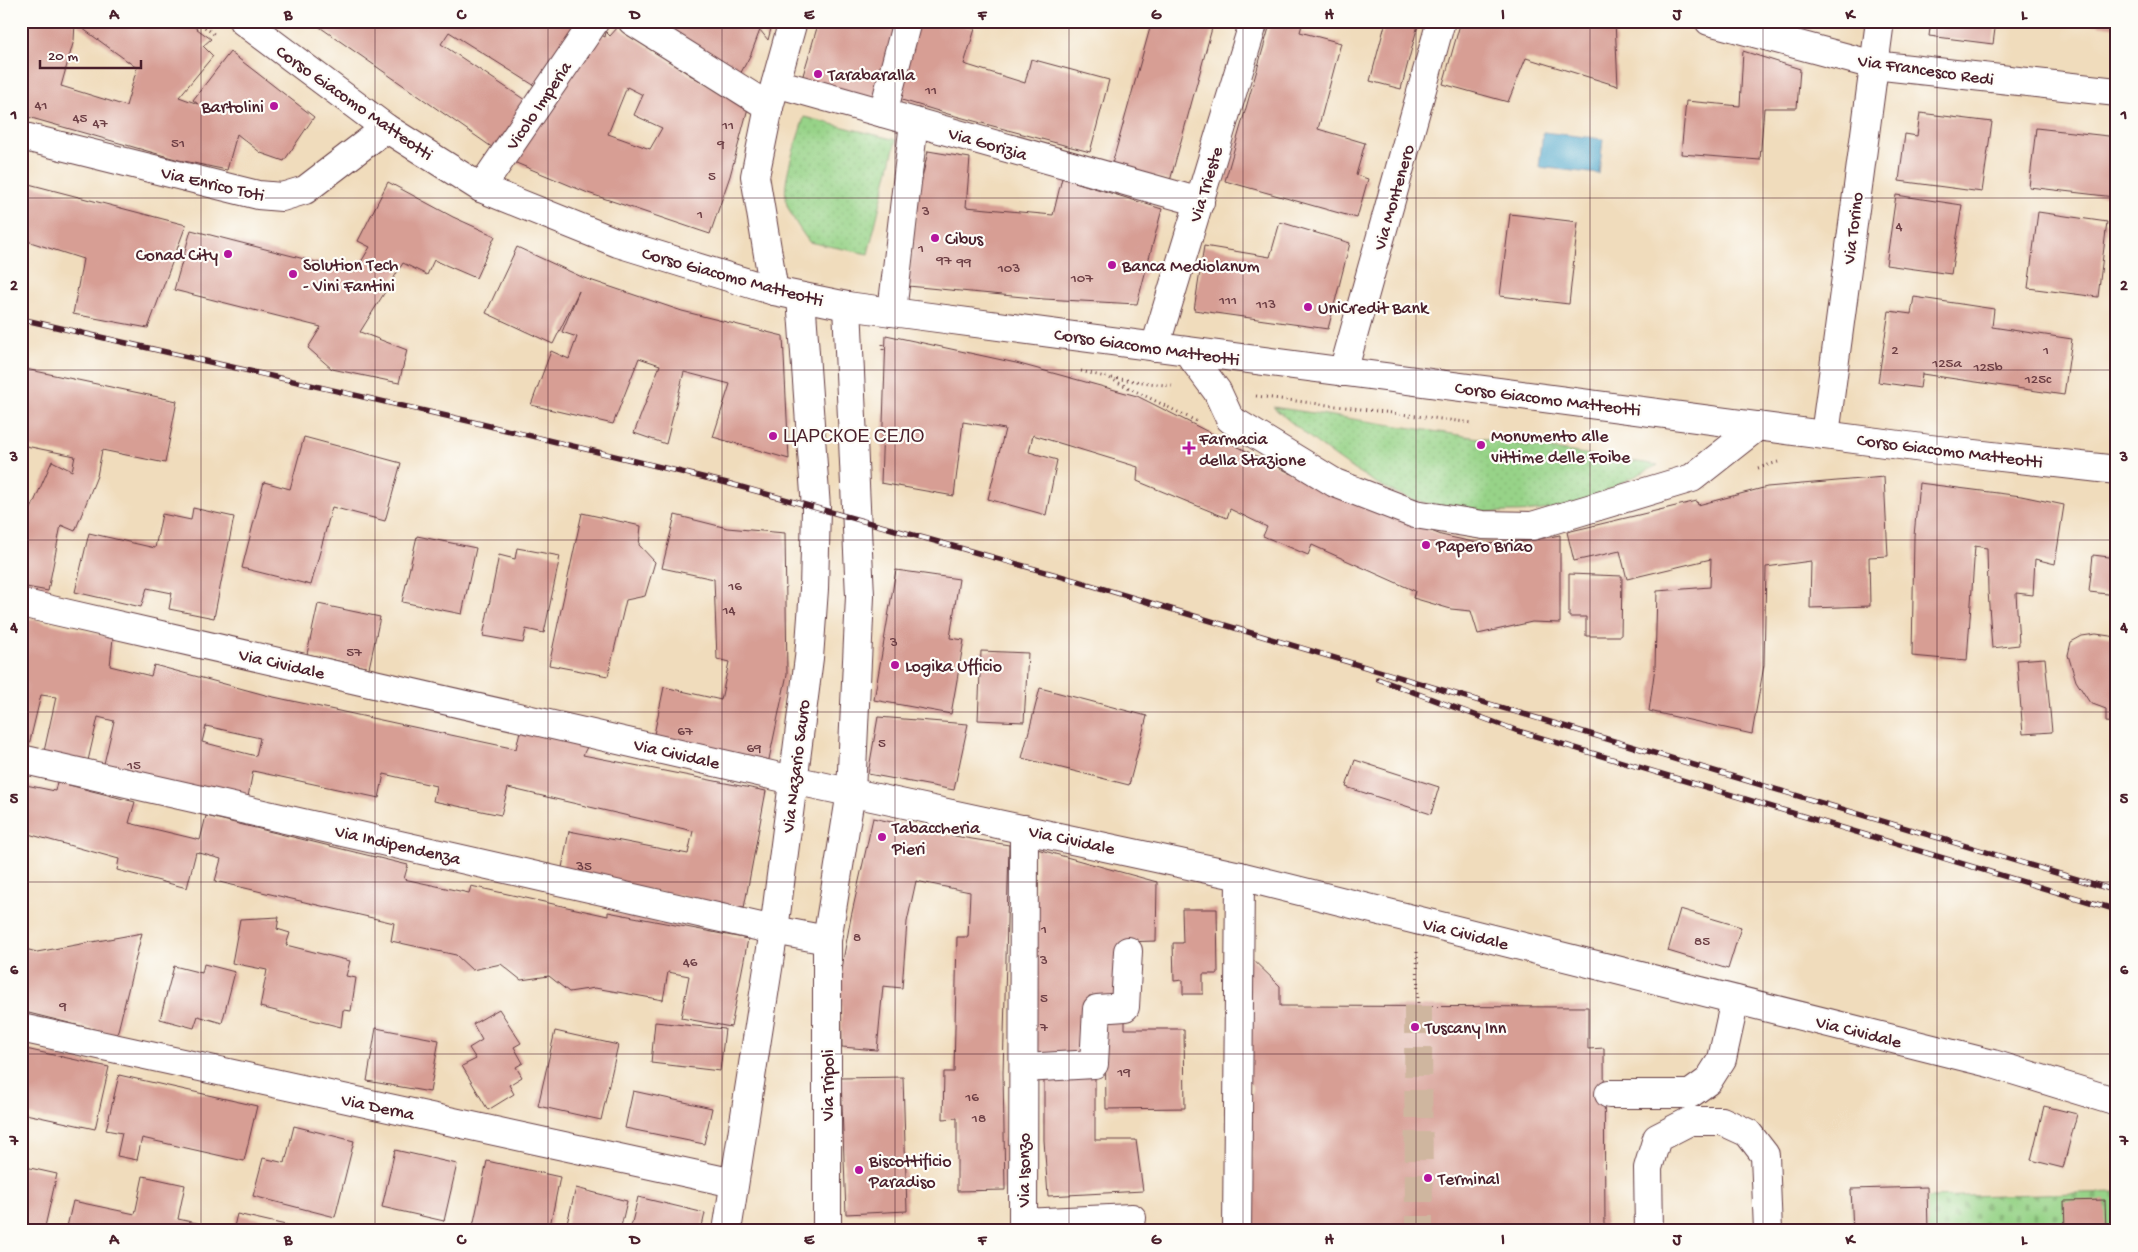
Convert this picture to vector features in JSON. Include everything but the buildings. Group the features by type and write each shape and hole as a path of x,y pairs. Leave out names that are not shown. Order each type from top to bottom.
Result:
{"street":[{"name":"Corso Giacomo Matteotti","path":"243,21 386,128 481,188 618,244 774,291 847,306 892,312 1825,435 2117,470"},
{"name":"Vicolo Imperia","path":"481,188 595,21"},
{"name":"Via Gorizia","path":"632,21 773,95 883,113 1200,202"},
{"path":"774,291 756,176 773,95 793,21"},
{"path":"883,113 907,21"},
{"name":"Via Trieste","path":"1155,347 1254,21"},
{"name":"Via Montenero","path":"1343,372 1441,21"},
{"name":"Via Francesco Redi","path":"1709,21 1874,65 2117,92"},
{"name":"Via Torino","path":"1825,435 1880,21"},
{"path":"892,312 914,122"},
{"name":"Via Enrico Toti","path":"21,136 258,195 282,197 305,190 386,128"},
{"name":"Via Nazario Sauro","path":"726,1231 774,930 809,658 814,589 816,508 801,297"},
{"path":"827,940 850,792 860,596 847,306"},
{"path":"1187,351 1217,391 1230,419 1335,483 1415,514 1483,525 1532,526 1692,478 1758,426"},
{"name":"Via Cividale","path":"21,603 793,780 1240,876 1993,1064 2117,1102"},
{"name":"Via Indipendenza","path":"21,759 774,930 827,940"},
{"name":"Via Isonzo","path":"1024,829 1023,1223 1132,1218"},
{"path":"1237,1231 1240,876"},
{"name":"Via Tripoli","path":"827,940 827,1231"},
{"path":"1024,1068 1094,1064 1097,1009 1125,1007 1128,951"},
{"path":"1609,1094 1690,1094 1708,1081 1722,1059 1735,1000"},
{"name":"Via Derna","path":"21,1028 734,1183"},
{"path":"1648,1231 1648,1168 1657,1138 1690,1121 1722,1121 1748,1133 1765,1155 1768,1231"}],"path":[{"path":"1072,369 1109,378 1197,421"},
{"path":"1749,470 1786,460"},
{"path":"1416,920 1418,1006"}],"green space":[{"path":"804,117 896,140 868,254 809,242 789,210 785,196 786,185 794,148"},
{"path":"1273,407 1658,465 1595,496 1567,506 1518,512 1458,509 1409,498 1367,478 1326,450"},
{"path":"1851,1189 1927,1197 2117,1192 2117,1231 1853,1231"}],"water":[{"path":"1543,132 1603,139 1599,174 1539,167"}],"tunnel":[{"path":"1418,1006 1419,1231"}],"railway":[{"path":"21,319 473,422 727,483 1060,576 2117,891"},
{"path":"1378,679 1518,731 2117,910"}],"place":[{"name":"Tarabaralla","path":"818,74"},
{"name":"Bartolini","path":"274,106"},
{"name":"Cibus","path":"935,238"},
{"name":"Conad City","path":"228,254"},
{"name":"Banca Mediolanum","path":"1112,265"},
{"name":"Solution Tech - Vini Fantini","path":"293,274"},
{"name":"UniCredit Bank","path":"1308,307"},
{"name":"ЦАРСКОЕ СЕЛО","path":"773,436"},
{"name":"Monumento alle vittime delle Foibe","path":"1481,445"},
{"name":"Farmacia della Stazione","path":"1189,448"},
{"name":"Papero Briao","path":"1426,545"},
{"name":"Logika Ufficio","path":"895,665"},
{"name":"Tabaccheria Pieri","path":"882,837"},
{"name":"Tuscany Inn","path":"1415,1027"},
{"name":"Biscottificio Paradiso","path":"859,1170"},
{"name":"Terminal","path":"1428,1178"}]}
